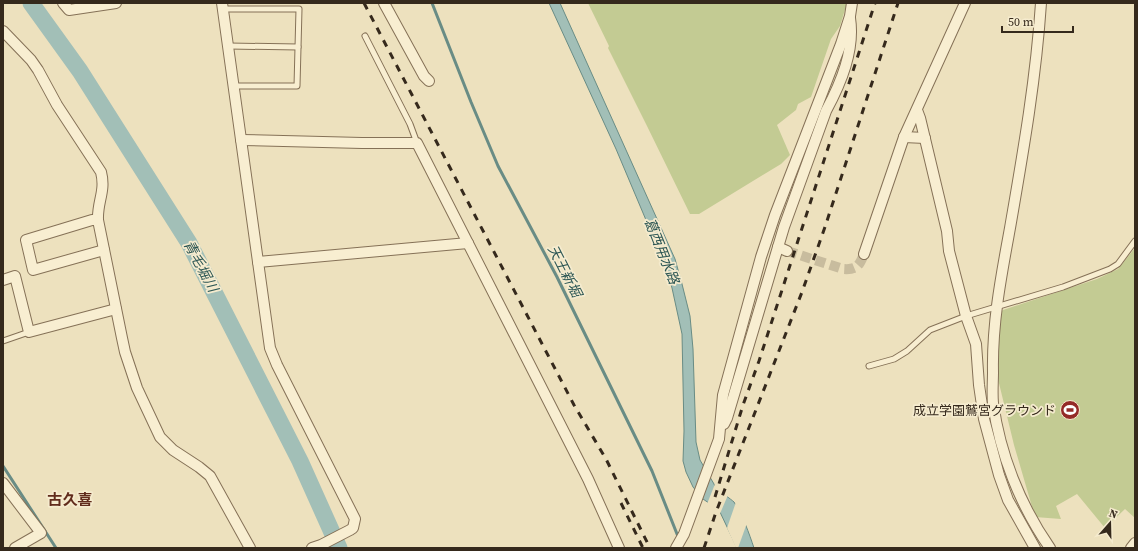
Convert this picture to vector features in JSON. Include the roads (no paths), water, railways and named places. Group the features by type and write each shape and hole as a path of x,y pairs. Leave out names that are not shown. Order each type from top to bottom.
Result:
{"street":[{"path":"63,3 69,10 116,3"},
{"path":"384,3 424,76 430,81"},
{"path":"676,548 684,534 719,439 723,395 761,256 825,83 841,44 850,16 852,3"},
{"path":"864,254 904,137 965,3"},
{"path":"1041,3 1027,131 996,308 992,351 993,402 1008,466 1036,528 1050,548"},
{"path":"223,6 258,262 273,356 355,519 353,528 316,547"},
{"path":"720,430 727,418 782,249 784,227 826,111 835,94 849,54 852,31 850,16"},
{"path":"3,30 31,60 38,70 57,106 101,172 103,187 98,211 98,220 125,352 137,388 160,437 173,450 199,466 210,476 250,548"},
{"path":"825,83 829,92 826,111"},
{"path":"917,110 947,230 949,251 966,316 976,344 979,385 984,419 999,475 1008,500 1035,548"},
{"path":"904,137 925,138"},
{"path":"241,140 417,143 588,479 619,548"},
{"path":"98,220 92,220 26,240 33,270 104,250"},
{"path":"258,262 468,243"},
{"path":"3,280 15,276 29,332 116,309"},
{"path":"3,483 41,534 15,548"},
{"path":"1131,548 1135,543"}],"lane":[{"path":"223,6 299,9 297,86 234,86"},
{"path":"365,36 410,124 417,143"},
{"path":"229,46 298,47"},
{"path":"869,366 894,359 907,351 930,330 966,316 1063,287 1110,269 1118,264 1135,241"},
{"path":"3,341 29,332"}],"water":[{"name":"葛西用水路","path":"549,3 560,3 675,259 690,316 693,349 696,442 700,460 715,487 734,502 743,519 754,548 737,548 719,510 703,499 693,487 686,472 683,461 684,431 682,334 672,288 665,265 616,149"}],"waterway":[{"name":"青毛堀川","path":"31,3 80,71 189,243 300,461 339,548"},
{"name":"天王新堀","path":"432,3 498,166 557,277 652,471 679,539"},
{"path":"3,466 56,548"}],"tunnel":[{"path":"787,251 843,269 851,269 857,266 861,262 864,254"}],"railway":[{"path":"364,3 574,405 606,459 650,548"},
{"path":"715,497 743,405 759,361 875,3"},
{"path":"704,548 716,512 802,292 825,227 898,3"},
{"path":"621,503 643,548"}],"place":[{"name":"成立学園鷲宮グラウンド","path":"1070,410"}],"district":[{"name":"古久喜","path":"70,500"}]}
